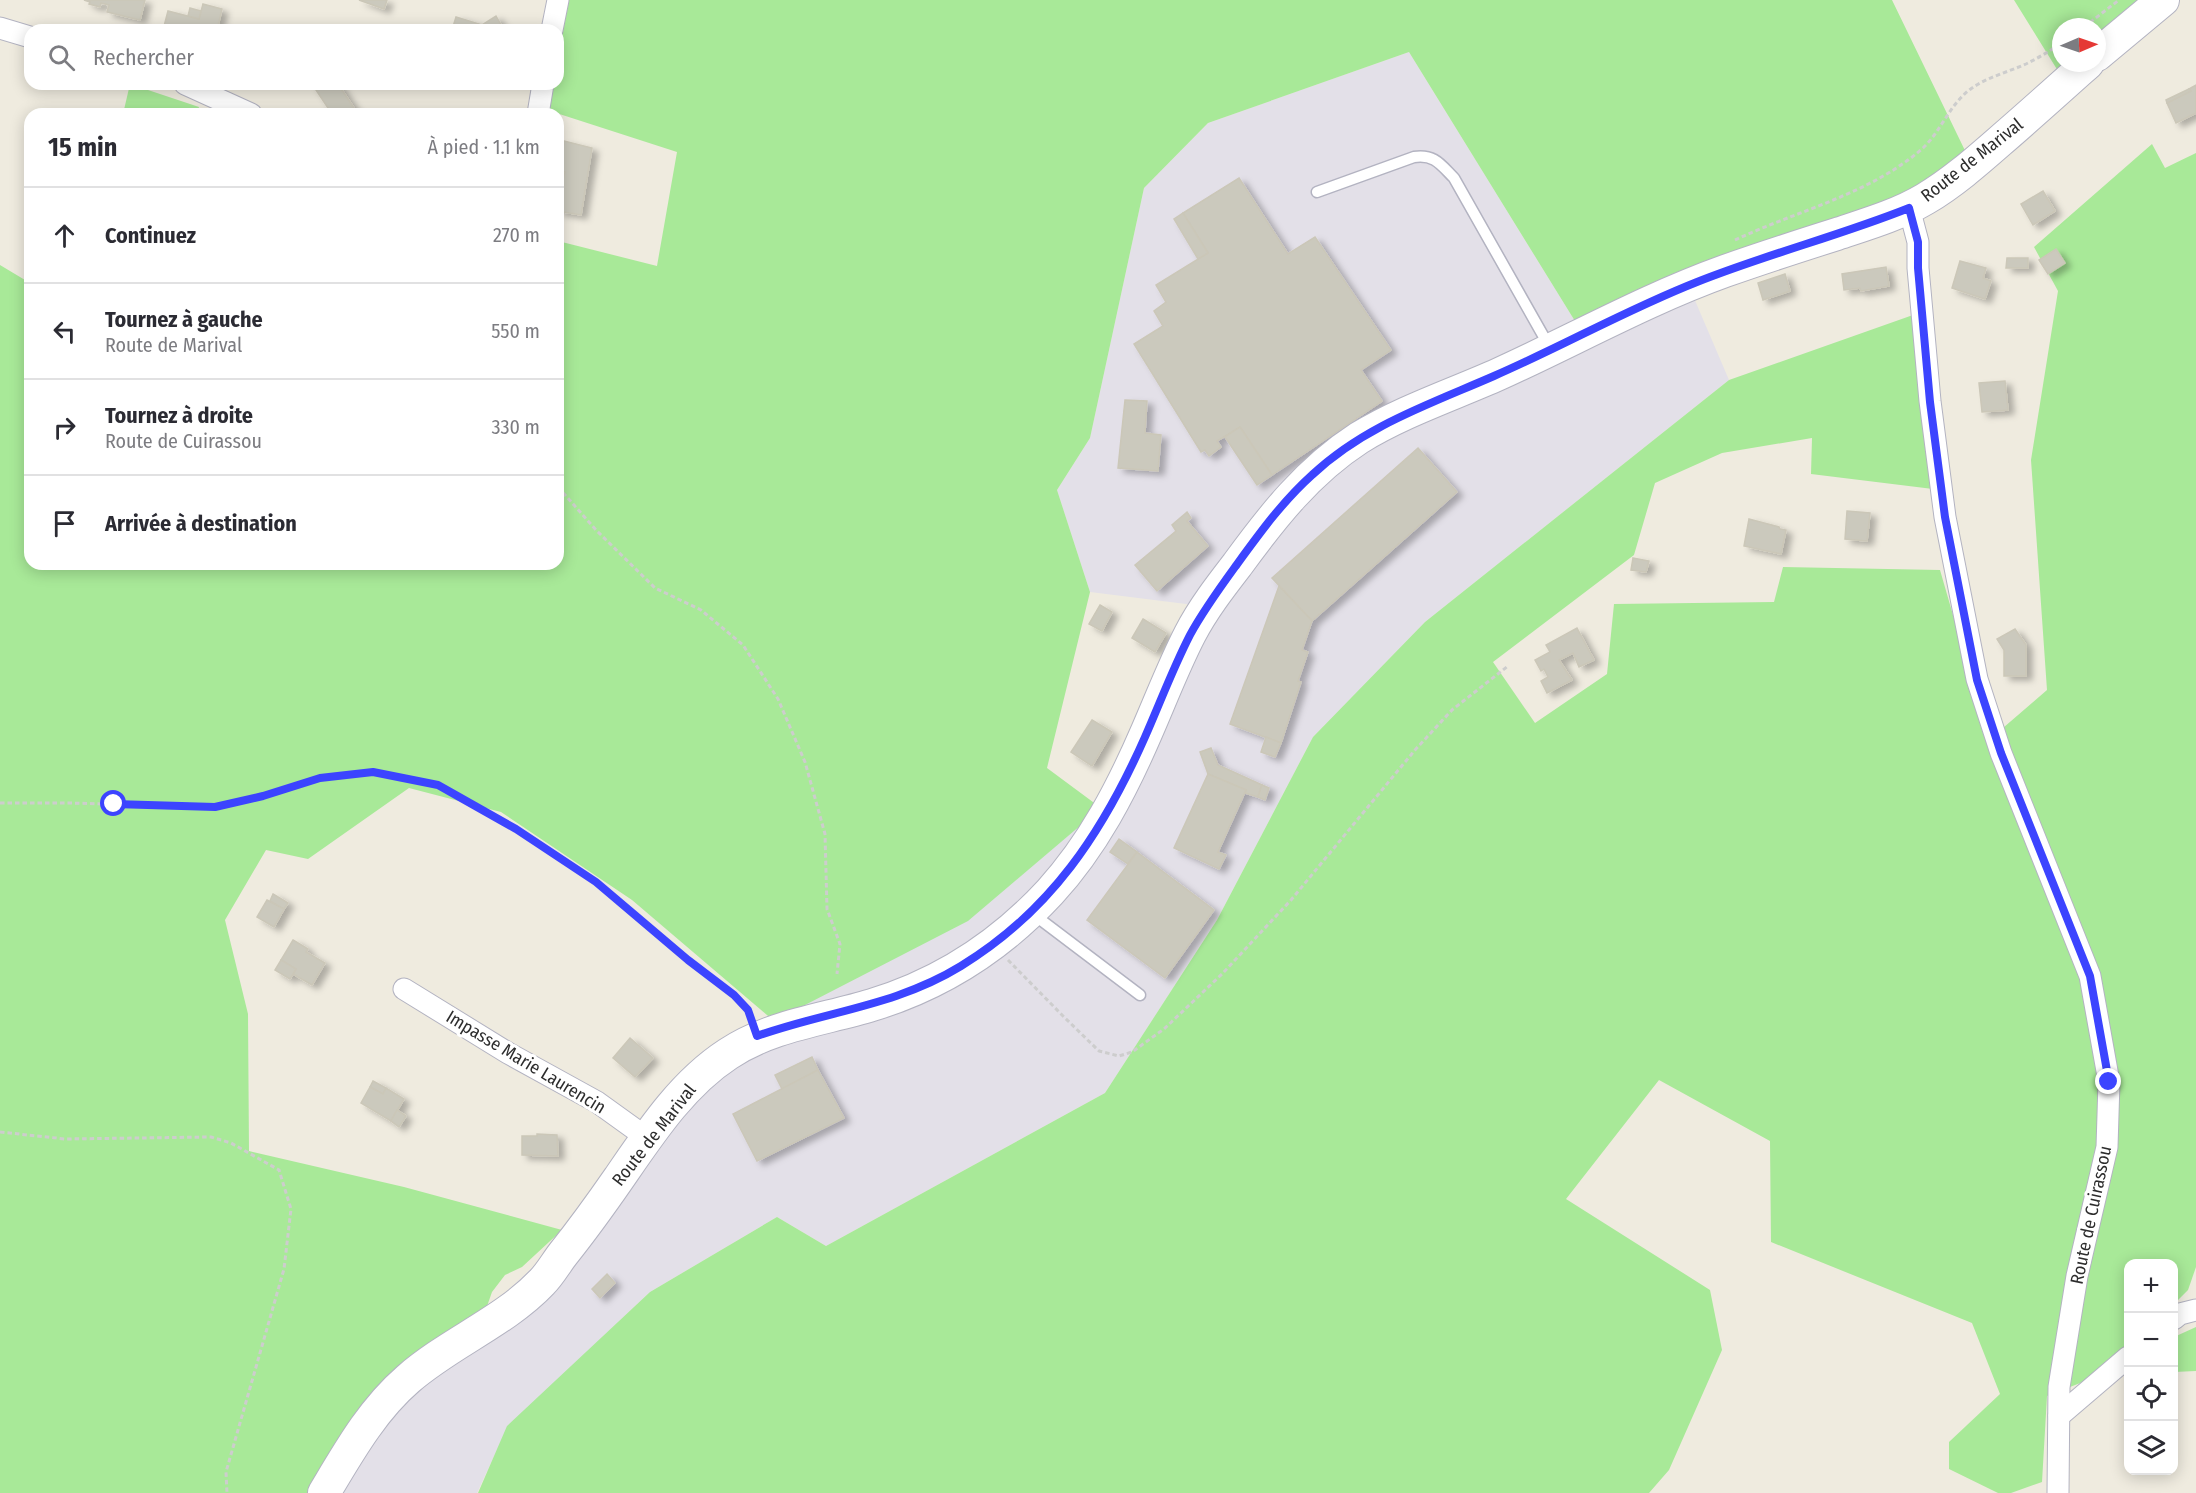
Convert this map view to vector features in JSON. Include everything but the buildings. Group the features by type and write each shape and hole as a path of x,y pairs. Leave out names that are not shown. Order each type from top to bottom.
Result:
{"main road":[{"path":"2106,48 2163,0"},
{"name":"Route de Marival","path":"324,1493 364,1429 406,1380 461,1340 510,1309 541,1283 594,1215 647,1138 696,1080 729,1053 757,1036 872,1005 927,985 961,966 993,944 1047,895 1088,845 1128,774 1190,634 1205,609 1259,534 1296,490 1331,458 1383,424 1710,276 1909,208 1942,188 1977,162 2078,72"}],"street":[{"path":"553,24 558,0"},
{"path":"0,28 24,35"},
{"path":"198,90 239,108"},
{"path":"538,108 542,90"},
{"name":"Route de Cuirassou","path":"1909,208 1918,242 1918,268 1930,402 1945,517 1977,680 2001,753 2090,976 2109,1082 2107,1147 2077,1276 2060,1388 2058,1493"},
{"name":"Impasse Marie Laurencin","path":"404,989 508,1053 597,1102 647,1138"},
{"path":"2178,1316 2196,1310"},
{"path":"2059,1416 2124,1360"}],"lane":[{"path":"1317,192 1414,157 1425,155 1437,161 1454,178 1550,349"},
{"path":"1030,912 1140,995"}],"path":[{"path":"2096,18 2119,0"},
{"path":"564,494 596,530 655,588 701,610 743,645 778,699 805,762 825,834 827,909 840,944 837,974"},
{"path":"993,944 1099,1051 1119,1056 1132,1052 1164,1029 1222,974 1291,900 1452,710 1508,666"},
{"path":"0,803 69,802 215,807 263,796 320,778 373,772 438,785 516,829 596,882 688,960 734,995 748,1010 757,1036"},
{"path":"0,1132 65,1139 210,1137 231,1143 279,1170 291,1209 284,1269 226,1472 227,1493"}],"shaded area":[{"path":"1409,52 1578,326 1685,277 1729,380 1425,622 1313,737 1217,920 1105,1093 826,1246 777,1217 650,1292 508,1426 477,1493 316,1493 485,1312 548,1253 562,1230 687,1077 1101,808 1202,606 1090,592 1057,490 1090,438 1144,188 1208,123"}],"green space":[{"path":"566,0 1892,0 1972,165 1948,188 1578,326 1409,52 1208,123 1144,188 1090,438 1057,490 1090,592 1047,768 1101,808 968,921 774,1021 632,900 501,812 409,788 308,859 266,850 225,920 248,1014 249,1151 404,1187 562,1230 522,1267 505,1275 492,1292 485,1312 316,1493 0,1493 0,265 24,279 24,570 564,570 564,243 657,266 677,152 564,115 564,108 547,108 550,90 564,90 564,24 562,24"},
{"path":"2014,0 2152,0 2106,35 2106,18 2052,18 2052,61"},
{"path":"129,90 148,90 199,107 199,108 124,108"},
{"path":"2152,144 2165,168 2196,153 2196,1267 2188,1290 2178,1300 2178,1259 2124,1259 2124,1350 2093,1378 2047,1396 2042,1482 2011,1493 1998,1493 1949,1469 1949,1442 2000,1394 1972,1323 1771,1242 1770,1141 1659,1080 1566,1199 1710,1290 1722,1350 1669,1470 1649,1493 478,1493 507,1426 650,1292 777,1217 826,1246 1105,1093 1217,920 1313,737 1425,622 1729,380 1913,315 1933,489 1811,474 1812,438 1722,453 1655,483 1634,555 1493,662 1535,723 1607,674 1614,604 1774,602 1783,567 1940,570 1989,740 2047,690 2031,460 2058,291 2034,247"},
{"path":"2196,1327 2196,1371 2178,1372 2178,1335"}],"route":[{"path":"114,804 215,807 263,796 320,778 373,772 438,785 477,805 596,882 688,960 734,995 748,1010 757,1036 872,1005 927,985 961,966 1017,925 1069,870 1088,845 1128,774 1190,634 1205,609 1278,511 1296,490 1331,458 1383,424 1497,375 1691,284 1909,208 1918,242 1918,268 1930,402 1945,517 1977,680 2001,753 2090,976 2109,1082"}]}
